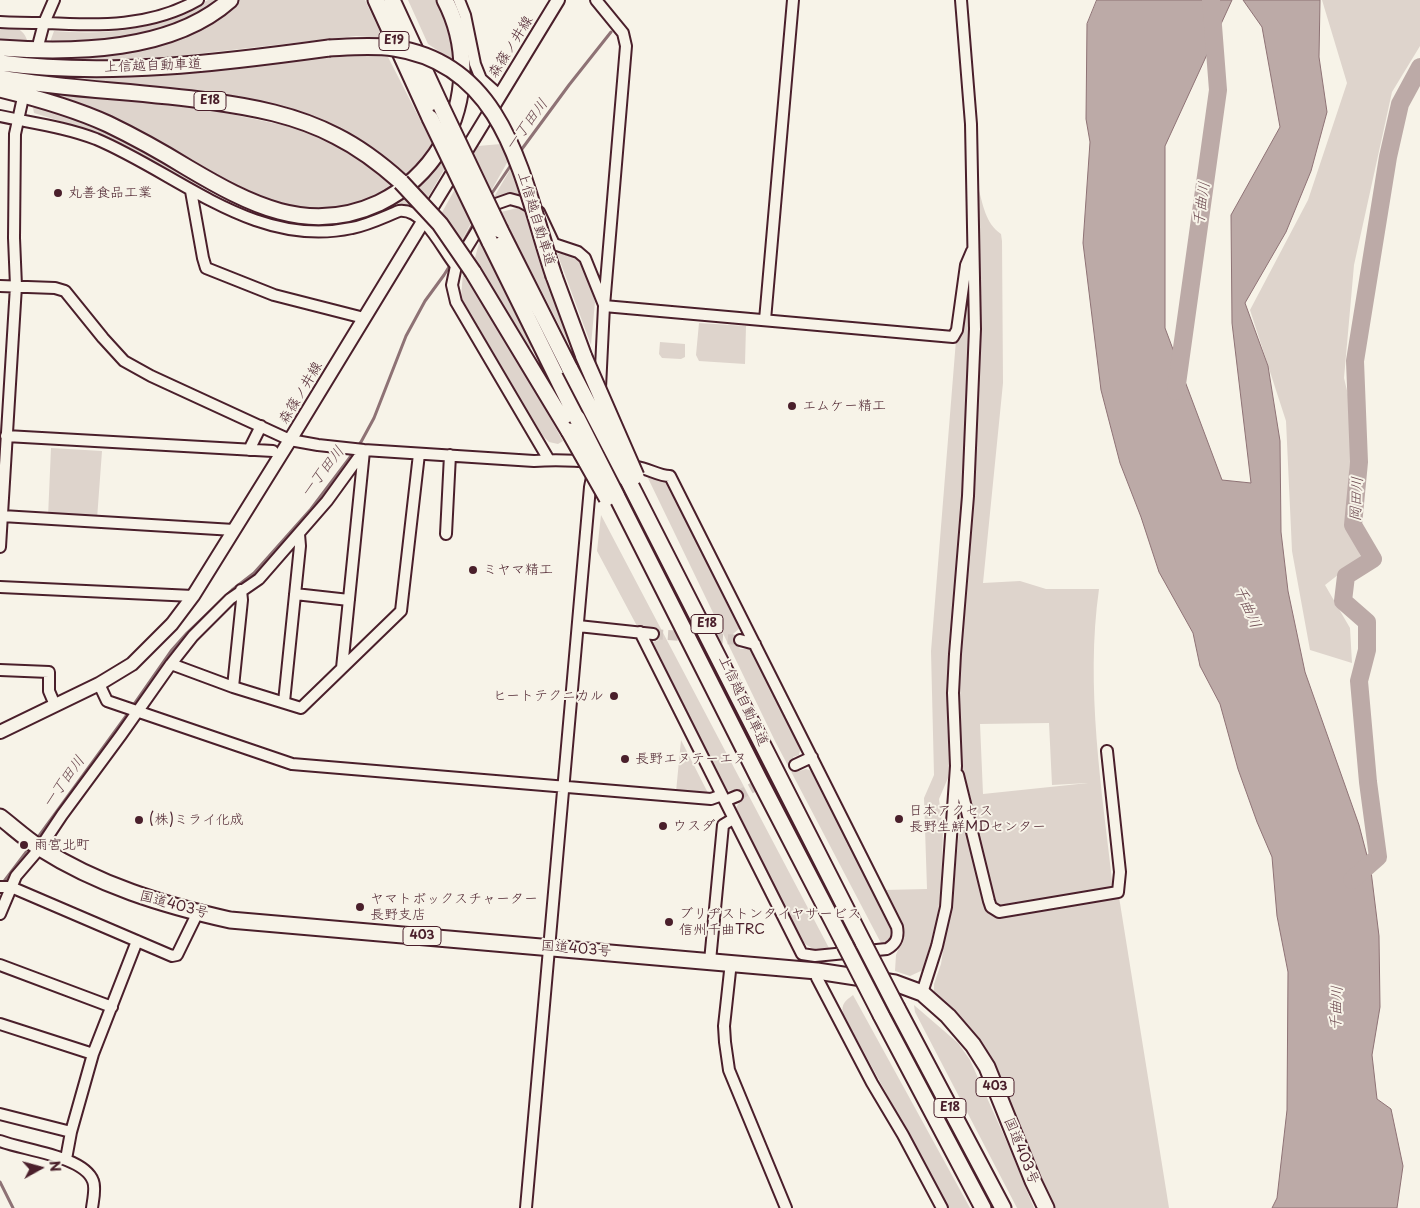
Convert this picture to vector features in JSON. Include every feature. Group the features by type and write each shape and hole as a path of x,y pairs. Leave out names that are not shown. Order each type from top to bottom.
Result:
{"highway":[{"path":"0,48 48,50 87,48 140,41 185,27 206,17 230,0"},
{"name":"E19","path":"376,0 421,80"},
{"name":"E19","path":"392,0 421,80"},
{"path":"397,0 441,106"},
{"path":"0,89 46,101 107,124 140,140 238,197 263,207 298,216 316,217 353,212 387,199 403,189 428,165 438,152 454,120 462,87 461,53 454,20 445,0"},
{"name":"上信越自動車道","path":"0,63 81,68 156,67 222,62 329,48 377,47 423,55 457,73 479,92 497,117 515,154 554,276 632,479"},
{"name":"上信越自動車道","path":"0,78 48,85 195,99 256,109 286,116 311,125 343,140 379,163 401,182 440,224 473,272 569,431 612,497"},
{"name":"上信越自動車道","path":"421,80 441,106 500,230 570,369 632,479 776,772 897,1008 1003,1208"},
{"name":"上信越自動車道","path":"421,80 430,118 577,418 612,497 844,945 983,1208"},
{"name":"国道403号","path":"0,817 36,845 70,866 115,887 138,896 230,920 730,962 856,976 895,983 922,993 948,1016 973,1045 987,1067 1033,1181 1046,1208"}],"main road":[{"name":"森篠ノ井線","path":"0,732 99,684 132,664 172,624 193,596 290,440 558,0"}],"street":[{"path":"39,42 44,23 54,0"},
{"path":"0,22 86,26 138,22 168,14 198,0"},
{"path":"459,0 465,15 475,64 481,79 499,95"},
{"path":"526,1208 590,487 595,463 604,306 626,46 623,33 596,0"},
{"path":"765,320 793,0"},
{"path":"922,993 937,946 946,907 956,766 953,693 954,664 968,496 975,329 971,124 961,0"},
{"path":"0,547 16,286 15,134 22,102"},
{"path":"0,116 38,122 95,139 162,172 231,211 275,227 308,232 352,228 406,210 423,221 454,263"},
{"path":"191,190 202,258 206,268 274,295 364,318"},
{"path":"549,460 456,302 452,285 454,263 493,205 510,200 520,202 539,212 554,244 578,252 585,258 604,306"},
{"path":"604,306 953,337 957,330 966,264 974,247"},
{"path":"0,286 65,290 102,338 124,361 151,376 290,440 318,445 419,454 534,462 549,460 638,467 663,476 670,476 898,927 899,935 893,946 887,950 815,956 802,954 640,632"},
{"path":"249,450 261,426"},
{"path":"6,436 273,451"},
{"path":"0,914 5,887 16,876 36,845 62,814 133,710 193,636 241,590 259,579 328,501 360,449"},
{"path":"342,668 360,449"},
{"path":"171,664 233,687 301,708 401,611 419,454"},
{"path":"446,534 450,456"},
{"path":"2,516 234,530"},
{"path":"284,702 300,546 299,534"},
{"path":"0,587 193,596"},
{"path":"233,687 241,590"},
{"path":"295,594 349,600"},
{"path":"578,626 654,634"},
{"path":"740,640 755,644"},
{"path":"0,670 49,672 49,691 55,705"},
{"path":"99,684 106,701 292,764 711,800 737,796"},
{"path":"956,766 989,901 991,907 999,912 1118,892 1120,872 1107,751"},
{"path":"795,765 812,757"},
{"path":"710,961 723,825 733,819"},
{"path":"5,887 172,956 177,955 198,912"},
{"path":"66,1159 71,1132 92,1054 137,942"},
{"path":"730,962 724,1026 724,1042 729,1070 786,1208"},
{"path":"0,965 112,1007"},
{"path":"817,978 872,1083 903,1135 942,1208"},
{"path":"0,1024 92,1054"},
{"path":"0,1114 71,1132"},
{"path":"0,1141 66,1159 90,1176 94,1183 92,1208"}],"shaded area":[{"path":"208,0 220,0 194,17 160,30 106,39 50,42 54,31 97,32 139,28 171,18"},
{"path":"239,0 365,0 383,38 356,36 133,61 58,58 58,56 131,49 179,39 221,17"},
{"path":"408,0 437,0 454,45 455,62 428,44"},
{"path":"1322,0 1420,0 1420,46 1392,92 1354,265 1344,378 1350,403 1351,448 1346,523 1361,557 1325,585 1350,628 1352,663 1310,650 1292,551 1286,421 1250,310 1308,200 1347,83"},
{"path":"0,26 13,27 20,30 27,40 0,41"},
{"path":"370,54 388,57 433,145 408,179 328,125 91,82 17,74 63,73"},
{"path":"36,91 207,109 301,129 339,147 381,175 395,189 347,210 282,208 241,191"},
{"path":"45,107 114,133 204,186 200,187 99,133 34,113 33,108"},
{"path":"501,144 508,161 491,191 473,155 478,146"},
{"path":"441,161 445,168 427,199 417,189"},
{"path":"511,168 522,197 507,194 494,199 494,197"},
{"path":"978,187 988,219 1001,234 1002,241 1003,383 983,583 1020,581 1046,589 1099,589 1095,626 1094,701 1100,776 1113,888 1000,907 996,904 959,771 958,661 980,324","holes":["1049,723 1052,785 1088,783 983,794 980,724"]},
{"path":"455,189 471,223 461,242 440,216"},
{"path":"403,197 411,204 367,218 340,223 294,225 294,223 316,224"},
{"path":"523,208 578,362 501,212"},
{"path":"480,240 532,347 528,349 474,261"},
{"path":"557,253 576,257 583,265 595,302 591,345"},
{"path":"969,272 969,328 962,502 948,665 949,766 948,778 939,799 943,830 941,890 937,919 923,970 910,976 895,971 896,955 903,937 900,923 884,890 927,889 924,798 934,775 931,651 956,340"},
{"path":"463,273 506,340 563,441 558,444 549,442 543,436 461,298"},
{"path":"699,323 746,326 745,364 699,361 696,355"},
{"path":"660,342 685,344 685,357 681,359 662,358 659,354"},
{"path":"51,448 102,451 97,519 48,517"},
{"path":"646,474 668,482 741,627 733,634 740,649 755,649 801,746 799,755 793,757 799,771 806,769 815,772 892,928 890,940 882,945 775,741"},
{"path":"601,515 829,948 814,949 802,941 736,808 740,801 736,791 725,790 653,650 653,642 659,640 653,628 637,626 597,551"},
{"path":"681,740 709,795 676,792"},
{"path":"961,809 987,907 995,917 1119,897 1169,1208 1052,1208 987,1050 952,1009 939,1000 934,993 934,984 941,964 955,874"},
{"path":"853,995 970,1208 949,1208 843,1014 844,1003"},
{"path":"914,1005 958,1043 970,1060 1034,1208 1017,1208 915,1012"}],"water":[{"path":"1097,0 1232,0 1165,146 1165,328 1222,480 1251,483 1232,323 1231,215 1280,127 1262,27 1243,0 1320,0 1319,57 1327,112 1311,171 1286,232 1245,303 1268,366 1280,441 1281,532 1288,591 1305,672 1359,825 1371,871 1379,936 1380,1007 1372,1055 1377,1099 1391,1109 1403,1166 1397,1208 1272,1208 1277,1198 1287,1110 1288,972 1277,916 1272,857 1238,769 1220,704 1200,666 1193,633 1159,572 1141,517 1120,463 1101,390 1083,243 1090,142 1086,119 1087,24"}],"waterway":[{"name":"千曲川","path":"1176,391 1218,90 1211,0"},
{"name":"一丁田川","path":"519,153 611,32"},
{"name":"岡田川","path":"1352,880 1378,857 1368,782 1359,681 1367,650 1367,622 1343,601 1346,576 1373,559 1353,525 1359,462 1355,361 1388,157 1400,104 1420,67"},
{"name":"一丁田川","path":"490,196 513,162"},
{"name":"一丁田川","path":"461,246 475,221"},
{"name":"一丁田川","path":"132,707 171,651 232,590 254,573 311,509 361,442 374,418 406,336 425,301 452,262"},
{"name":"一丁田川","path":"36,840 129,712"},
{"name":"一丁田川","path":"2,884 30,847"},
{"name":"一丁田川","path":"0,1182 13,1208"}],"tunnel":[{"path":"653,634 740,640"},
{"path":"737,796 795,765"}],"place":[{"name":"丸善食品工業","path":"58,193"},
{"name":"エムケー精工","path":"792,406"},
{"name":"ミヤマ精工","path":"473,570"},
{"name":"ヒートテクニカル","path":"614,696"},
{"name":"長野エヌテーエヌ","path":"625,759"},
{"name":"日本アクセス 長野生鮮MDセンター","path":"899,819"},
{"name":"(株)ミライ化成","path":"139,820"},
{"name":"ウスダ","path":"663,826"},
{"name":"雨宮北町","path":"24,845"},
{"name":"ヤマトボックスチャーター 長野支店","path":"360,907"},
{"name":"ブリヂストンタイヤサービス 信州千曲TRC","path":"669,922"}]}
